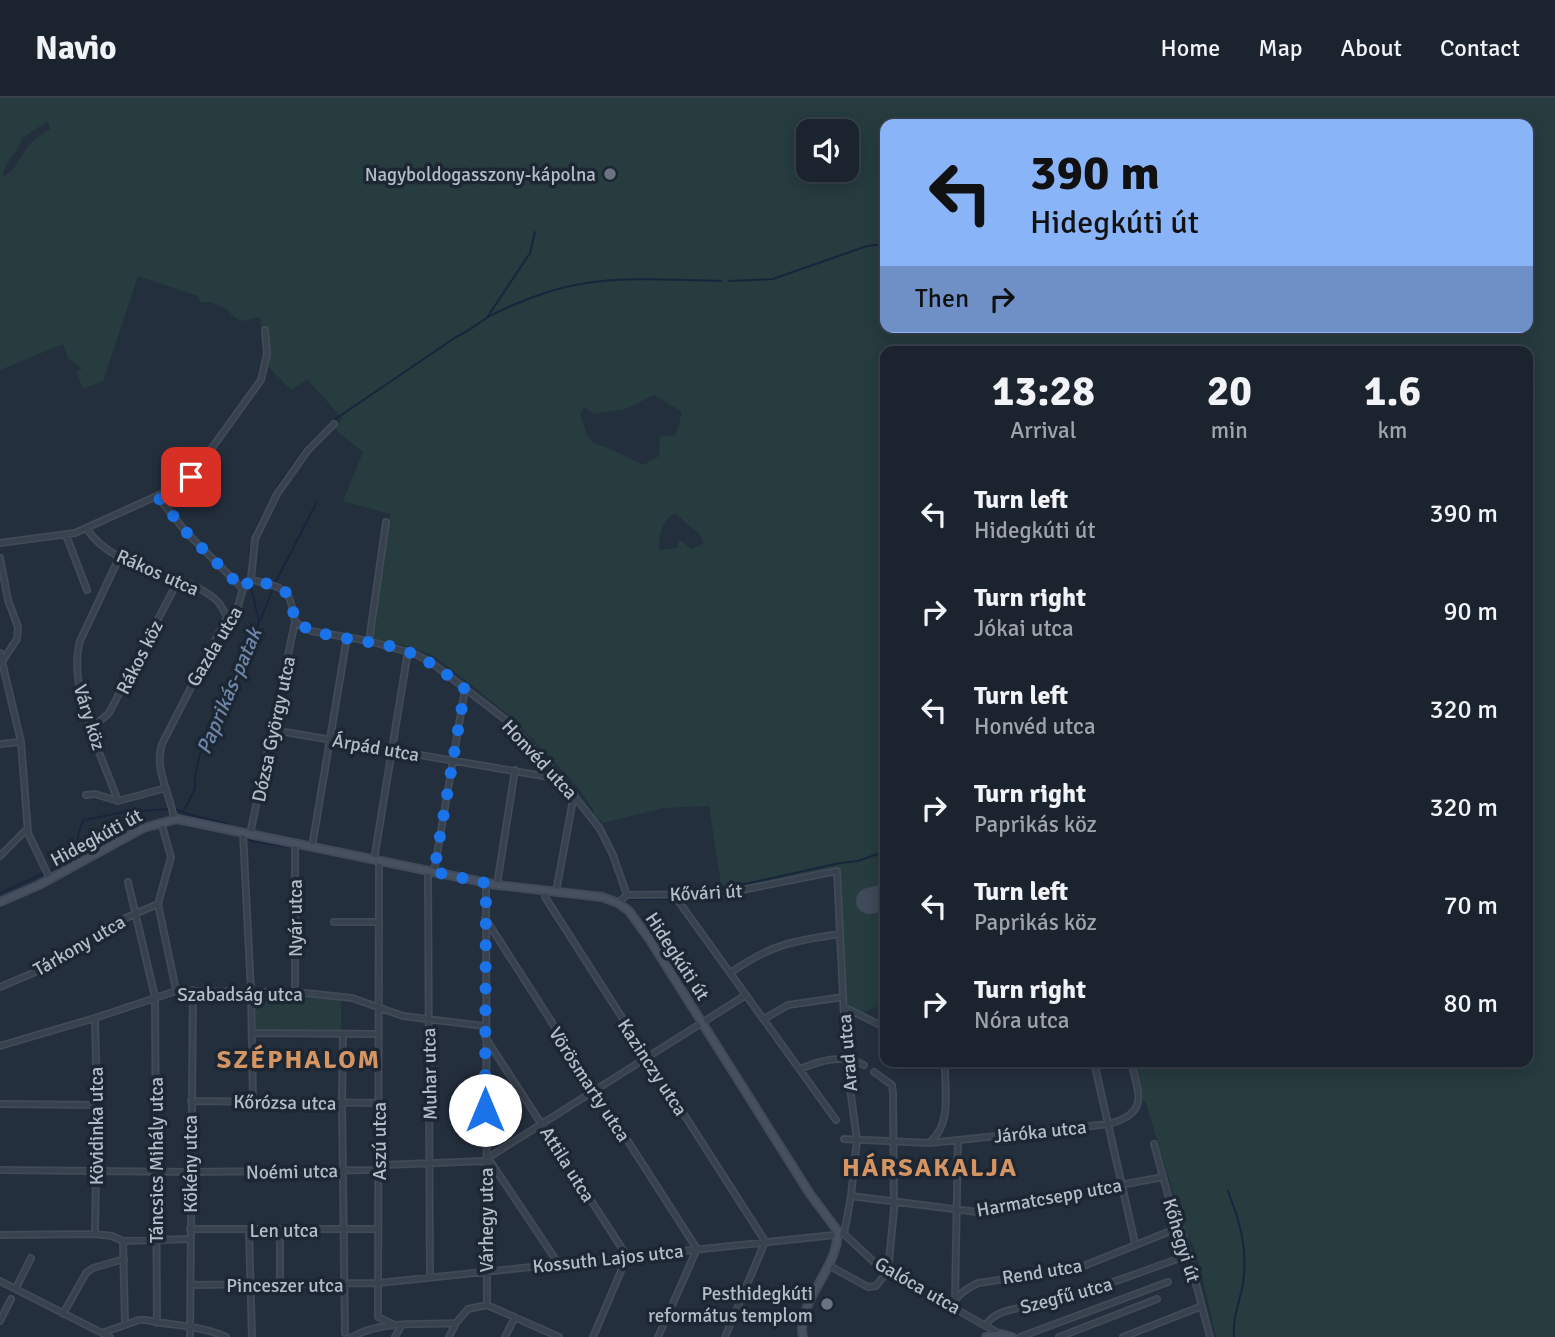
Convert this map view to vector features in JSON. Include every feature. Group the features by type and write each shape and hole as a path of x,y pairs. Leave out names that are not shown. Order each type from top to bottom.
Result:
{"main road":[{"name":"Hidegkúti út","path":"0,902 128,835 161,821 173,812 295,846 312,847 486,885 593,895 618,903 633,916 810,1194 841,1234"},
{"path":"803,1334 805,1316 841,1234"},
{"path":"986,1337 1001,1334 1012,1337"}],"street":[{"path":"0,543 66,535 87,528 187,480 195,473 256,389 266,365 265,330"},
{"path":"295,622 292,598 286,591 250,581 255,540 277,494 308,450 334,424"},
{"path":"157,496 187,533 243,589"},
{"path":"369,641 386,522"},
{"name":"Rákos utca","path":"87,528 93,538 117,556 179,579 216,600 227,617"},
{"path":"66,535 87,590"},
{"name":"Váry köz","path":"117,556 118,560 77,653 79,687 118,801"},
{"path":"0,558 18,634 2,660"},
{"name":"Rákos köz","path":"92,728 110,713 179,579"},
{"name":"Gazda utca","path":"173,812 159,761 162,744 227,617 239,606 243,589 250,581"},
{"name":"Honvéd utca","path":"295,622 311,631 408,651 432,663 517,730 574,794 604,836 627,895"},
{"name":"Dózsa György utca","path":"253,1102 247,834 273,730 295,622"},
{"path":"312,847 347,637"},
{"name":"Aszú utca","path":"398,1325 378,1319 378,862 408,651"},
{"path":"0,653 21,742 27,829 49,878"},
{"name":"Muhar utca","path":"430,1277 429,873 454,760 465,689"},
{"name":"Árpád utca","path":"273,730 561,779"},
{"path":"0,744 21,742"},
{"path":"497,885 515,770"},
{"path":"86,795 95,794 118,801 166,788"},
{"path":"556,892 574,794"},
{"path":"161,821 171,857 158,904 176,991"},
{"path":"0,856 27,829"},
{"name":"Nyár utca","path":"295,846 295,992"},
{"name":"Kővári út","path":"627,895 722,894 837,872"},
{"name":"Arad utca","path":"837,872 846,1058 857,1140 851,1196 841,1234"},
{"name":"Táncsics Mihály utca","path":"128,882 155,998 158,1323"},
{"name":"Várhegy utca","path":"486,885 484,1026 487,1305"},
{"name":"Kazinczy utca","path":"544,892 766,1241"},
{"path":"674,894 836,1120"},
{"path":"618,903 627,895"},
{"name":"Tárkony utca","path":"0,987 40,970 107,926 158,904"},
{"name":"Vörösmarty utca","path":"484,918 697,1249"},
{"path":"334,922 379,922"},
{"path":"730,973 752,957 772,948 793,941 839,934"},
{"name":"Szabadság utca","path":"0,1046 176,991 194,990 295,992 352,998 379,1009 484,1026"},
{"name":"Kökény utca","path":"190,1337 194,990"},
{"path":"559,1264 486,1159 746,995"},
{"path":"764,1019 788,1005 843,997"},
{"path":"843,1007 880,1025"},
{"name":"Kövidinka utca","path":"94,1234 97,1105 95,1018"},
{"path":"252,1033 378,1034"},
{"path":"343,1035 341,1103 345,1333"},
{"name":"Attila utca","path":"485,1036 627,1256"},
{"path":"800,1069 824,1060 846,1058 864,1065"},
{"path":"930,1143 937,1136 946,1111 945,1067"},
{"path":"1095,1067 1135,1243"},
{"name":"Járóka utca","path":"844,1139 930,1143 1109,1124 1132,1114 1140,1098 1131,1067"},
{"path":"828,1265 869,1287 876,1286 888,1271 895,1202 892,1085 874,1072"},
{"name":"Kőrózsa utca","path":"191,1101 379,1103"},
{"path":"0,1104 97,1105"},
{"path":"955,1299 958,1140"},
{"name":"Kőhegyi út","path":"1154,1144 1178,1228 1182,1231 1210,1337"},
{"name":"Noémi utca","path":"0,1170 374,1170 383,1165 486,1159"},
{"name":"Harmatcsepp utca","path":"851,1196 977,1212 1163,1177"},
{"name":"Rend utca","path":"951,1306 969,1287 986,1280 1076,1269 1135,1243 1178,1228"},
{"name":"Len utca","path":"190,1229 378,1230"},
{"path":"249,1230 252,1337"},
{"path":"280,1231 280,1284"},
{"path":"0,1235 94,1234 112,1236 123,1241 190,1239"},
{"name":"Kossuth Lajos utca","path":"379,1283 841,1234"},
{"name":"Galóca utca","path":"841,1234 888,1271 1001,1334"},
{"path":"123,1241 125,1324"},
{"path":"725,1337 766,1241"},
{"path":"658,1337 697,1249"},
{"name":"Szegfű utca","path":"986,1325 992,1318 1010,1310 1086,1293 1188,1255"},
{"path":"593,1337 627,1256"},
{"path":"16,1289 31,1258"},
{"path":"63,1314 86,1273 93,1268 124,1259"},
{"path":"0,1281 101,1335 110,1337"},
{"path":"1020,1337 1168,1282"},
{"name":"Pinceszer utca","path":"190,1285 379,1283"},
{"path":"1059,1337 1157,1299"},
{"path":"0,1321 11,1300"},
{"path":"449,1337 468,1309 487,1305 559,1337"},
{"path":"1123,1337 1202,1306"},
{"path":"505,1337 515,1317"},
{"path":"101,1335 139,1320 190,1326 226,1337"},
{"path":"352,1337 372,1327 456,1323"},
{"path":"395,1337 398,1325"},
{"path":"796,1337 803,1334"}],"green space":[{"path":"0,98 1555,98 1555,1337 1216,1337 1193,1247 1183,1226 1146,1103 1139,1098 1130,1067 1533,1067 1533,398 1536,391 1533,390 1533,346 880,346 880,1006 862,1013 845,1006 839,870 720,893 709,806 664,808 603,823 599,819 597,823 592,816 594,811 577,786 512,718 433,655 372,638 390,514 343,501 363,452 332,427 343,419 307,379 291,390 265,363 260,317 242,321 227,309 210,302 200,302 198,296 138,276 103,381 83,389 76,372 82,369 68,358 63,344 0,370","holes":["48,121 50,129 32,142 15,166 3,177 22,138","654,395 682,412 676,435 660,437 659,456 643,465 594,444 587,434 580,414 585,407 594,414 625,409","675,513 700,535 704,543 691,549 679,539 677,548 659,550 664,524"]},
{"path":"254,994 341,1000 341,1032 255,1030"}],"waterway":[{"path":"488,316 530,253 535,232"},
{"name":"Paprikás-patak","path":"729,281 773,279 867,246 880,245"},
{"name":"Paprikás-patak","path":"249,576 250,548 255,530 279,484 308,444 337,418 456,337 508,307 553,290 600,281 721,281"},
{"path":"260,621 276,581 317,502"},
{"name":"Paprikás-patak","path":"175,809 183,812 195,789 200,754 220,717 259,622 250,582"},
{"name":"Paprikás-patak","path":"0,893 69,862 75,852 79,830 84,820 124,812 169,809"},
{"path":"184,813 228,824"},
{"path":"246,838 292,847"},
{"path":"298,848 455,880"},
{"path":"722,889 858,861 880,853"},
{"path":"463,882 508,891 541,893"},
{"path":"629,899 671,899"},
{"path":"1228,1191 1244,1247 1243,1283 1235,1317 1234,1337"}],"runway":[{"path":"869,901 880,898"}],"place":[{"name":"Nagyboldogasszony-kápolna","path":"610,174"},
{"name":"Pesthidegkúti református templom","path":"827,1304"}],"district":[{"name":"SZÉPHALOM","path":"299,1059"},
{"name":"HÁRSAKALJA","path":"930,1167"}],"route":[{"path":"191,477 157,496 181,527 243,589 251,579 281,588 292,598 295,622 311,631 408,651 432,663 465,689 434,872 486,883 485,1110"}]}
